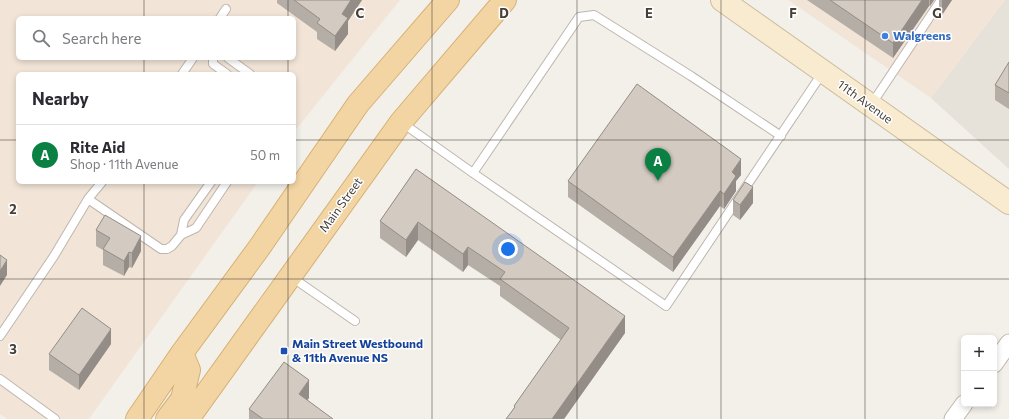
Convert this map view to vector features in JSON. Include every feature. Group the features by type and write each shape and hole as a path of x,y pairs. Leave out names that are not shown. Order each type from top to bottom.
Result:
{"main road":[{"path":"137,419 358,104 448,0"},
{"name":"Main Street","path":"190,419 290,276 401,122 505,0"},
{"name":"11th Avenue","path":"722,0 1009,203"},
{"path":"167,419 182,399 189,370 182,353"}],"street":[{"path":"997,360 1009,343"},
{"path":"953,419 962,407"}],"lane":[{"path":"870,106 941,0"},
{"path":"221,16 226,9"},
{"path":"473,173 580,17 594,15 691,76 781,136"},
{"path":"183,72 192,60"},
{"path":"213,60 214,64 224,72"},
{"path":"231,60 247,72"},
{"path":"401,122 666,306 823,72"},
{"path":"0,336 54,256 88,199 100,184"},
{"path":"182,235 184,220 210,184"},
{"path":"88,199 162,249 167,249 172,246 182,235 196,228 226,184"},
{"path":"290,276 355,321"},
{"path":"0,379 55,419"}],"shaded area":[{"path":"0,0 400,0 296,130 296,72 16,72 16,184 257,184 89,419 7,419 0,414"},
{"path":"788,0 1005,0 931,98"},
{"path":"1005,0 1009,0 1009,169 931,98"}],"building":[{"path":"294,0 351,0 342,14 348,18 335,36 317,23 320,19"},
{"path":"830,0 922,0 893,43"},
{"path":"1009,62 1009,93 995,85"},
{"path":"637,84 741,159 732,172 736,176 724,194 720,191 673,257 568,181"},
{"path":"416,169 625,316 552,419 506,419 569,328 500,279 505,272 468,247 463,254 418,222 406,240 380,221"},
{"path":"745,182 753,187 740,205 733,200"},
{"path":"105,215 141,236 132,253 129,252 124,261 103,249 110,238 96,230"},
{"path":"0,255 7,260 0,271"},
{"path":"82,308 111,329 79,375 49,354"},
{"path":"284,362 309,380 299,394 333,419 263,419 249,409"}],"place":[{"name":"Walgreens","path":"885,36"},
{"name":"Rite Aid","path":"658,181"},
{"name":"Main Street Westbound & 11th Avenue NS","path":"284,351"}]}
